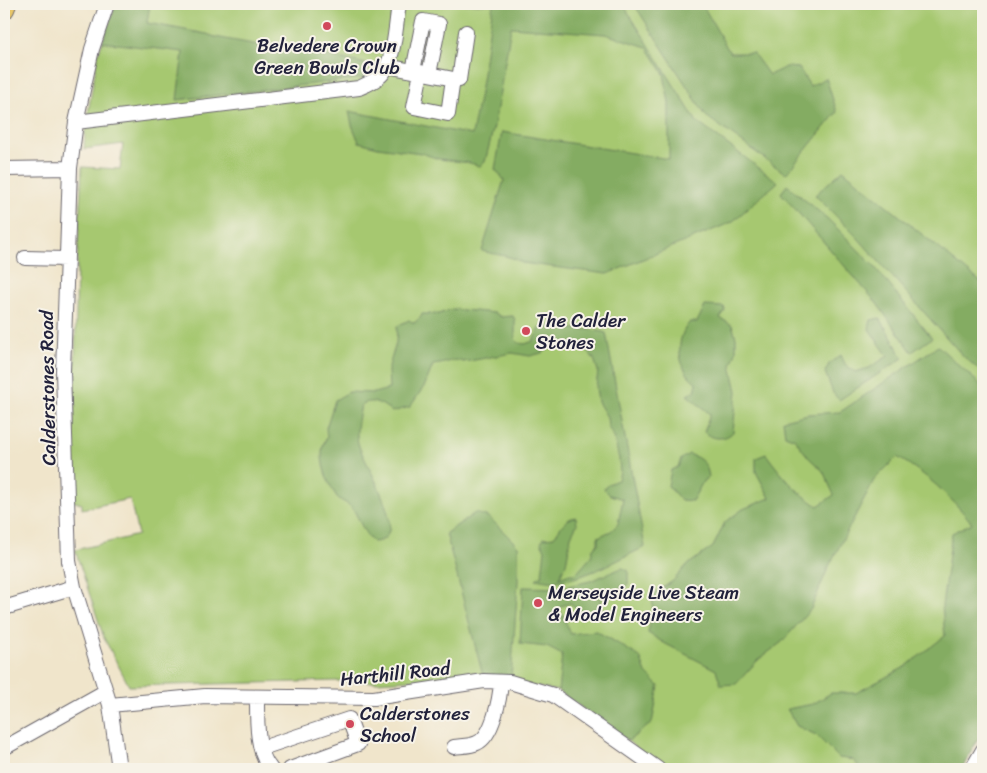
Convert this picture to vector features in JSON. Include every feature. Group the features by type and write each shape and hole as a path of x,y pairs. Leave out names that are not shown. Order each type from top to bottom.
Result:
{"highway":[{"path":"4,8 6,4"}],"street":[{"name":"Calderstones Road","path":"107,4 92,49 76,122 70,168 63,371 69,561 74,588 110,705 119,769"},
{"path":"76,122 359,88 372,82 385,71 391,54 399,4"},
{"path":"387,66 459,80 466,32"},
{"path":"421,72 414,107 448,114 453,79"},
{"path":"4,169 70,168"},
{"path":"25,258 66,259"},
{"path":"4,608 74,588"},
{"name":"Harthill Road","path":"110,705 205,696 374,698 484,681 510,682 553,695 658,769"},
{"path":"454,747 476,744 485,738 496,711 501,682"},
{"path":"4,748 106,691"},
{"path":"257,697 257,732 267,765 271,769"},
{"path":"262,748 348,719 358,744 290,769"},
{"path":"972,769 983,750"}],"green space":[{"path":"116,4 983,4 983,730 961,769 666,769 558,691 483,676 377,682 338,681 129,686 104,638 75,550 138,535 130,499 82,509 82,504 72,501 77,265 82,167 120,169 123,144 84,149 85,131 98,54"},
{"path":"116,4 150,4 147,23 280,49 290,48 367,64 364,78 177,100 183,52 102,42"},
{"path":"493,4 623,4 697,122 778,182 732,222 607,274 522,263 508,257 482,251 504,180 495,169 502,132 669,159 669,103 664,74 647,47 605,34 511,27 494,126 485,162 480,166 359,142 349,111 472,135"},
{"path":"634,4 702,4 730,53 753,53 769,75 786,67 799,68 810,86 826,78 837,112 786,174 706,116"},
{"path":"843,170 983,284 983,373 963,356 857,237 815,195"},
{"path":"787,185 829,220 874,266 932,338 912,352 875,301 781,193"},
{"path":"705,306 724,307 725,311 720,318 732,325 736,337 736,352 731,365 737,391 733,432 723,438 711,437 704,432 710,414 687,395 695,391 697,383 685,370 680,354 680,345 685,329 690,322 697,322"},
{"path":"452,309 495,313 501,317 513,316 515,320 515,339 519,343 525,344 533,341 542,325 606,333 645,547 578,577 553,581 536,579 542,575 545,550 541,542 544,538 554,537 565,522 576,517 577,524 571,536 566,564 559,578 576,574 591,557 593,548 598,544 598,537 611,531 618,524 623,499 610,495 604,489 608,484 618,480 620,472 619,459 614,437 608,427 607,417 598,402 596,388 598,371 594,359 583,346 557,344 542,353 530,356 512,353 464,362 455,360 433,365 425,385 410,407 392,412 374,402 361,405 357,429 358,443 383,498 388,515 389,528 385,538 373,542 364,531 353,509 337,497 326,476 322,460 322,451 327,437 326,428 335,400 349,392 374,393 389,389 388,370 396,343 397,326 409,320 414,323 422,314 439,314"},
{"path":"880,318 903,358 839,400 833,393 825,372 829,364 841,355 845,364 855,372 869,368 888,356 869,329 871,320"},
{"path":"938,346 983,387 983,559 980,564 983,574 983,730 962,769 861,769 853,760 839,758 816,735 797,726 787,709 813,704 831,693 856,693 905,667 945,636 942,606 952,533 972,523 947,495 928,478 897,457 874,480 828,568 811,609 782,642 758,660 736,684 721,685 716,670 648,633 653,594 673,581 687,565 713,547 725,522 743,509 770,498 756,472 756,458 766,454 789,483 818,506 834,495 823,471 808,457 795,439 785,435 783,420 808,414 840,412"},
{"path":"689,454 703,462 709,477 704,480 692,501 681,500 668,486 671,470 678,467 681,459"},
{"path":"475,513 489,517 518,546 518,581 511,679 483,676 446,533"},
{"path":"622,568 628,570 628,585 600,599 602,612 586,616 570,603 559,607 571,634 596,631 612,640 640,657 646,673 659,686 652,723 628,741 558,691 562,655 547,647 520,644 523,587 560,588 590,581"}],"place":[{"name":"Belvedere Crown Green Bowls Club","path":"327,26"},
{"name":"The Calder Stones","path":"526,331"},
{"name":"Merseyside Live Steam & Model Engineers","path":"538,603"},
{"name":"Calderstones School","path":"350,724"}]}
